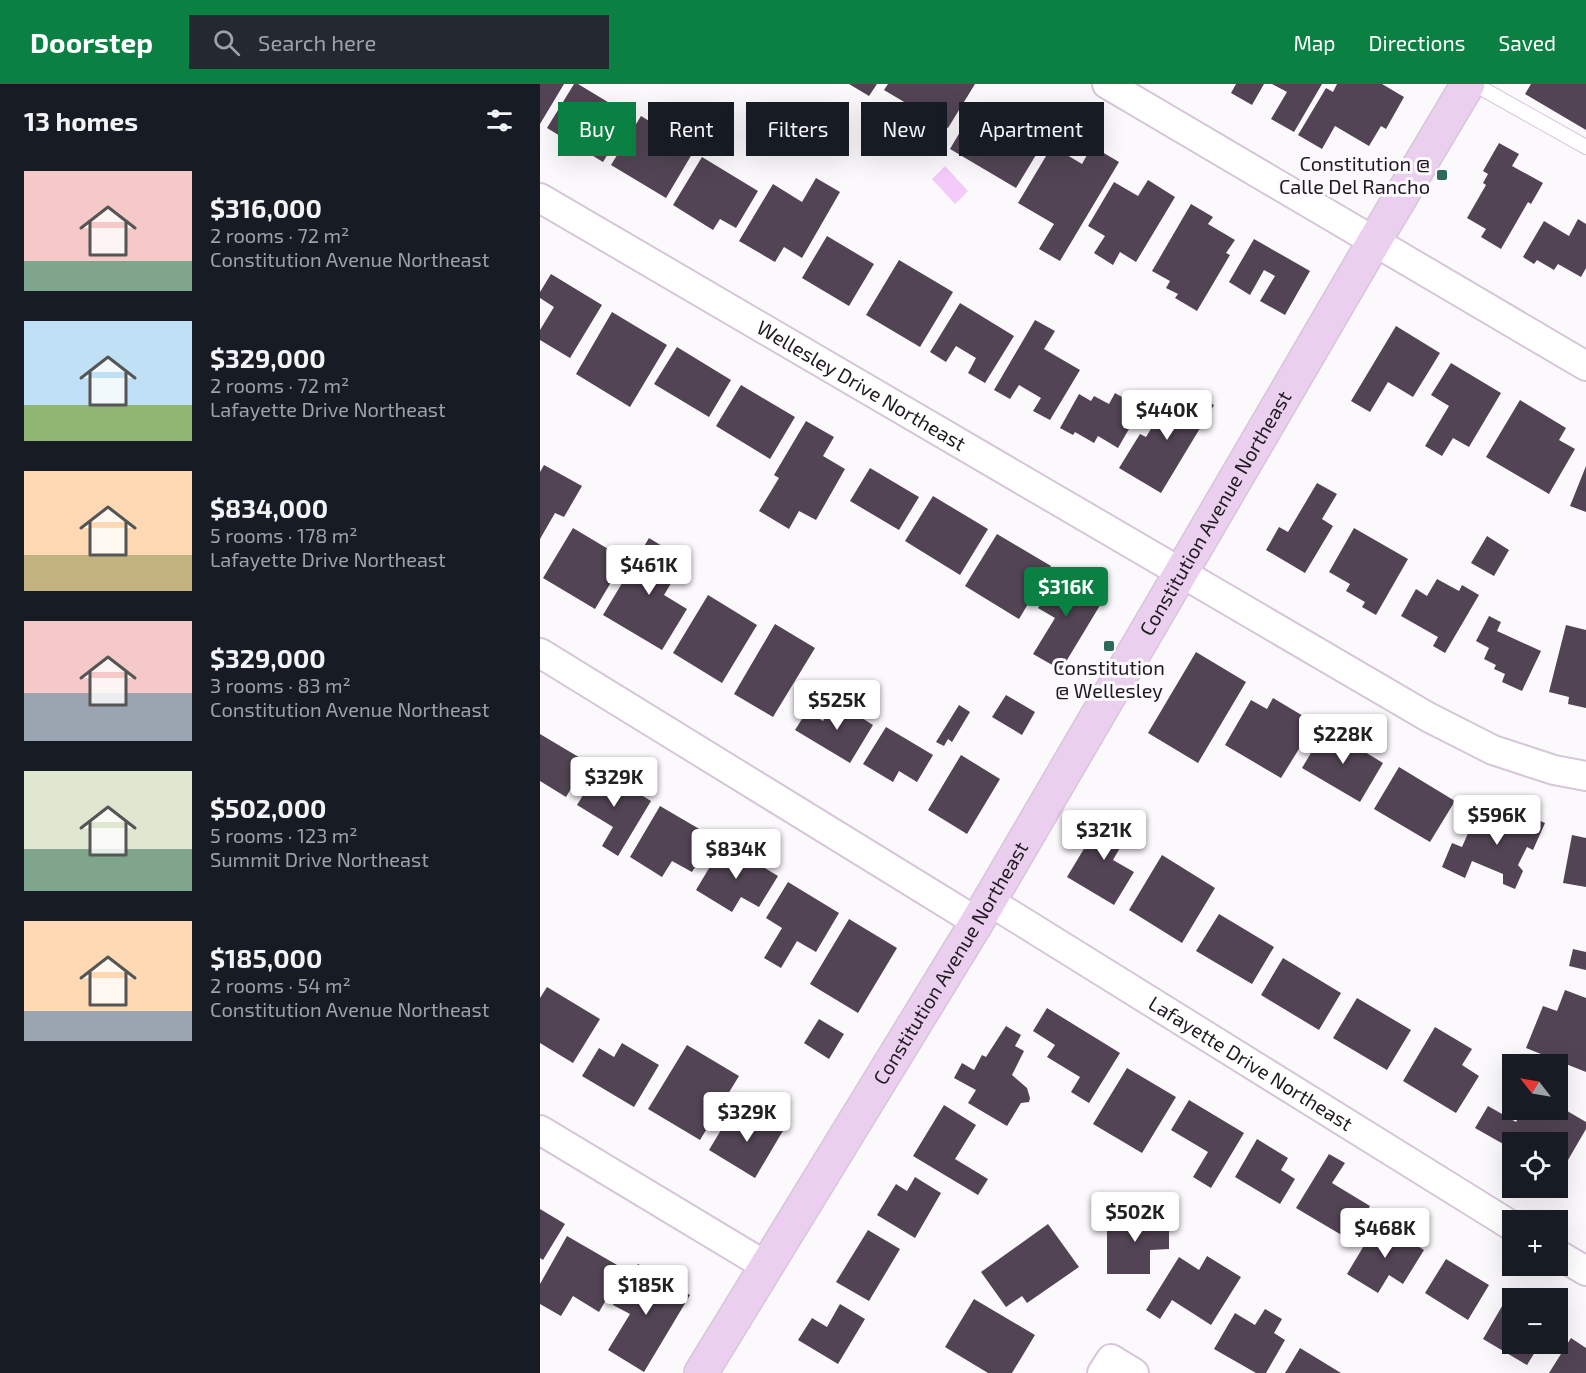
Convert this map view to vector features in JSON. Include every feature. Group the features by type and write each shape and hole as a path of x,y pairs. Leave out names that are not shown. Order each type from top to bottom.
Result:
{"street":[{"path":"1107,84 1586,366"},
{"name":"Constitution Avenue Northeast","path":"701,1373 983,912 1468,84"},
{"name":"Wellesley Drive Northeast","path":"540,198 1428,717 1493,750 1554,770 1586,776"},
{"name":"Lafayette Drive Northeast","path":"540,653 983,912 1502,1220"},
{"path":"540,1130 766,1266"},
{"path":"1568,1259 1584,1267"}],"lane":[{"path":"1474,84 1586,147"}],"shaded area":[{"path":"945,166 968,191 955,204 932,179"}],"building":[{"path":"540,84 564,84 540,124"},
{"path":"574,84 578,84 608,102 563,102"},
{"path":"849,84 877,84 869,96"},
{"path":"888,84 975,84 964,102 959,102 959,110 948,128 947,102 904,102 884,90"},
{"path":"1236,84 1264,84 1252,105 1231,93"},
{"path":"1272,84 1322,84 1294,132 1271,119 1287,92"},
{"path":"1337,84 1382,84 1404,97 1386,129 1381,126 1369,146 1335,126 1322,149 1298,135 1326,88 1333,92"},
{"path":"1531,84 1586,84 1586,130 1525,94"},
{"path":"558,110 558,135 547,128"},
{"path":"641,116 648,120 648,156 691,156 666,198 611,165 617,156 636,156 636,124"},
{"path":"959,134 959,154 950,149"},
{"path":"1499,143 1519,154 1512,166 1543,183 1531,204 1528,202 1501,249 1481,237 1486,229 1467,218 1486,185 1483,183 1488,174 1483,171"},
{"path":"1104,153 1119,162 1060,261 1039,249 1054,224 1018,203 1046,156 1069,156 1082,164 1086,156 1104,156"},
{"path":"593,156 607,156 603,162"},
{"path":"962,156 1035,156 1016,188"},
{"path":"702,157 758,191 736,228 720,219 713,230 673,205"},
{"path":"816,178 840,192 802,258 784,247 775,262 739,241 773,184 802,202"},
{"path":"1148,180 1175,197 1136,262 1120,252 1113,265 1094,253 1105,236 1088,226 1114,182 1138,196"},
{"path":"1191,204 1213,217 1208,224 1235,240 1226,253 1230,255 1197,311 1175,298 1178,294 1166,288 1170,281 1152,271"},
{"path":"1578,219 1586,224 1586,268 1581,277 1558,264 1554,270 1537,260 1534,264 1523,257 1544,221 1569,236"},
{"path":"827,236 874,264 849,306 802,278"},
{"path":"1254,239 1310,271 1285,315 1260,301 1275,276 1264,270 1250,295 1229,282"},
{"path":"899,260 953,292 920,347 866,315"},
{"path":"551,274 602,305 570,358 540,340 540,330 554,307 540,298 540,292"},
{"path":"960,303 1014,336 985,383 968,373 976,358 956,346 946,362 930,352"},
{"path":"612,312 667,345 630,407 576,374"},
{"path":"1035,320 1055,331 1044,349 1080,370 1050,420 1033,411 1041,398 1019,385 1010,399 994,390"},
{"path":"1396,326 1440,353 1413,397 1388,382 1370,412 1351,401"},
{"path":"677,347 731,380 709,417 654,384"},
{"path":"1451,363 1501,393 1469,447 1453,438 1442,456 1425,446 1449,406 1431,395"},
{"path":"741,385 795,417 770,459 716,426"},
{"path":"1188,391 1214,405 1161,493 1119,468 1140,434 1146,437 1171,396 1182,402"},
{"path":"1115,393 1141,408 1118,448 1098,436 1094,443 1075,432 1073,435 1060,428 1079,394 1091,401 1094,396 1109,404"},
{"path":"1520,400 1566,428 1559,440 1575,449 1549,494 1486,457"},
{"path":"806,421 834,437 823,456 845,469 816,520 799,511 789,529 759,511 779,478 774,475"},
{"path":"544,465 582,486 564,517 555,513 540,539 540,472"},
{"path":"1586,466 1586,512 1570,506"},
{"path":"870,468 919,497 899,530 850,501"},
{"path":"1317,483 1337,494 1322,519 1333,526 1305,573 1266,550 1279,527 1288,532"},
{"path":"933,496 988,529 960,575 905,541"},
{"path":"573,528 625,559 595,609 543,578"},
{"path":"1354,528 1408,559 1376,615 1362,607 1365,602 1346,591 1350,584 1329,572"},
{"path":"997,534 1051,566 1019,619 965,586"},
{"path":"1487,536 1509,550 1494,576 1471,563"},
{"path":"649,538 685,560 664,595 687,609 662,650 603,615"},
{"path":"1061,571 1105,597 1061,670 1033,654 1055,618 1038,608"},
{"path":"1437,579 1459,591 1462,585 1479,595 1445,653 1433,646 1438,637 1401,616 1416,589 1427,596"},
{"path":"708,595 757,625 722,683 673,653"},
{"path":"1489,616 1501,622 1497,631 1541,651 1522,691 1502,682 1505,674 1494,669 1496,665 1484,659 1489,648 1476,641"},
{"path":"775,624 815,648 773,717 734,694"},
{"path":"1566,625 1586,630 1586,708 1568,704 1569,697 1549,692"},
{"path":"1196,652 1246,682 1198,763 1148,733"},
{"path":"1006,695 1035,712 1022,735 992,717"},
{"path":"1273,698 1315,723 1281,778 1225,745 1251,700 1267,709"},
{"path":"835,701 873,725 850,763 795,730 807,711 823,721"},
{"path":"959,705 970,712 952,742 948,739 944,746 936,742"},
{"path":"886,727 933,755 917,782 899,771 893,782 863,764"},
{"path":"1326,728 1383,763 1360,802 1302,768"},
{"path":"540,734 587,762 566,797 540,781"},
{"path":"961,755 1000,779 967,834 928,810"},
{"path":"1399,767 1455,801 1430,842 1374,809"},
{"path":"599,769 651,801 618,856 602,846 613,827 577,805"},
{"path":"660,806 713,837 692,872 672,861 662,877 630,857"},
{"path":"1505,806 1545,823 1533,850 1527,847 1518,865 1523,871 1515,889 1503,884 1503,874 1472,861 1465,878 1442,867 1452,843 1462,847 1475,817 1496,826"},
{"path":"1106,812 1132,827 1113,860 1134,872 1114,905 1067,877"},
{"path":"1572,835 1586,838 1586,887 1563,883"},
{"path":"724,843 778,876 759,907 741,897 732,912 696,890"},
{"path":"1162,855 1215,888 1182,943 1129,910"},
{"path":"788,882 839,913 816,952 797,941 781,968 764,958 782,928 766,918"},
{"path":"1219,914 1274,947 1252,984 1196,951"},
{"path":"849,919 897,948 858,1013 810,984"},
{"path":"1573,949 1586,952 1586,970 1569,966"},
{"path":"1283,958 1341,993 1319,1030 1261,995"},
{"path":"547,987 600,1019 573,1063 540,1043 540,998"},
{"path":"1565,990 1586,998 1586,1072 1568,1065 1568,1054 1541,1054 1526,1048 1543,1006 1557,1011"},
{"path":"1357,998 1411,1030 1387,1070 1333,1038"},
{"path":"1047,1008 1120,1053 1089,1103 1071,1092 1080,1077 1047,1057 1055,1045 1033,1031"},
{"path":"819,1019 844,1034 829,1059 804,1043"},
{"path":"1006,1026 1021,1035 1015,1046 1024,1051 1012,1075 1027,1088 1030,1098 1029,1102 1021,1103 1007,1126 968,1103 976,1090 954,1078 962,1063 974,1070 982,1055 986,1057"},
{"path":"1435,1027 1472,1049 1462,1065 1479,1076 1456,1113 1403,1081"},
{"path":"622,1043 659,1065 634,1107 582,1076 599,1048 614,1057"},
{"path":"687,1045 739,1076 700,1140 648,1109"},
{"path":"1127,1068 1176,1097 1142,1153 1093,1124"},
{"path":"1189,1100 1244,1133 1211,1188 1193,1177 1208,1152 1171,1130"},
{"path":"944,1105 976,1125 955,1159 988,1179 978,1195 913,1156"},
{"path":"1488,1106 1502,1114 1502,1120 1516,1122 1517,1120 1568,1120 1568,1111 1586,1122 1586,1129 1568,1160 1568,1132 1502,1132 1502,1143 1475,1128"},
{"path":"758,1113 784,1129 755,1178 709,1150 730,1115 750,1127"},
{"path":"1257,1139 1288,1158 1281,1170 1295,1179 1280,1204 1235,1177"},
{"path":"1329,1154 1345,1163 1332,1183 1370,1206 1350,1240 1296,1208"},
{"path":"915,1177 941,1193 915,1238 877,1215 896,1184 907,1191"},
{"path":"540,1209 565,1224 543,1260 540,1258"},
{"path":"1107,1217 1169,1217 1169,1249 1150,1250 1150,1274 1107,1274"},
{"path":"1378,1222 1424,1250 1403,1284 1389,1275 1378,1293 1347,1274"},
{"path":"1048,1224 1079,1267 1027,1303 1022,1296 1006,1307 981,1272"},
{"path":"868,1230 900,1249 869,1301 836,1282"},
{"path":"567,1236 624,1269 599,1312 573,1296 561,1316 540,1304 540,1284"},
{"path":"1207,1256 1241,1277 1211,1325 1172,1300 1160,1319 1146,1310 1179,1257 1199,1270"},
{"path":"1446,1259 1489,1285 1468,1320 1425,1293"},
{"path":"638,1264 690,1295 644,1372 608,1350 630,1314 613,1305"},
{"path":"974,1299 1035,1335 1012,1373 988,1373 945,1347"},
{"path":"840,1304 865,1319 838,1364 798,1340 812,1318 827,1327"},
{"path":"1502,1306 1502,1350 1483,1339"},
{"path":"1265,1309 1282,1319 1274,1333 1285,1340 1266,1373 1256,1373 1214,1349 1235,1313 1255,1325"},
{"path":"1571,1338 1586,1348 1586,1373 1549,1373 1561,1354 1568,1354 1568,1343"},
{"path":"1300,1348 1341,1373 1285,1373"},
{"path":"1508,1354 1534,1354 1527,1365"}],"place":[{"name":"Constitution @ Calle Del Rancho","path":"1442,175"},
{"name":"Constitution @ Wellesley","path":"1109,646"}]}
